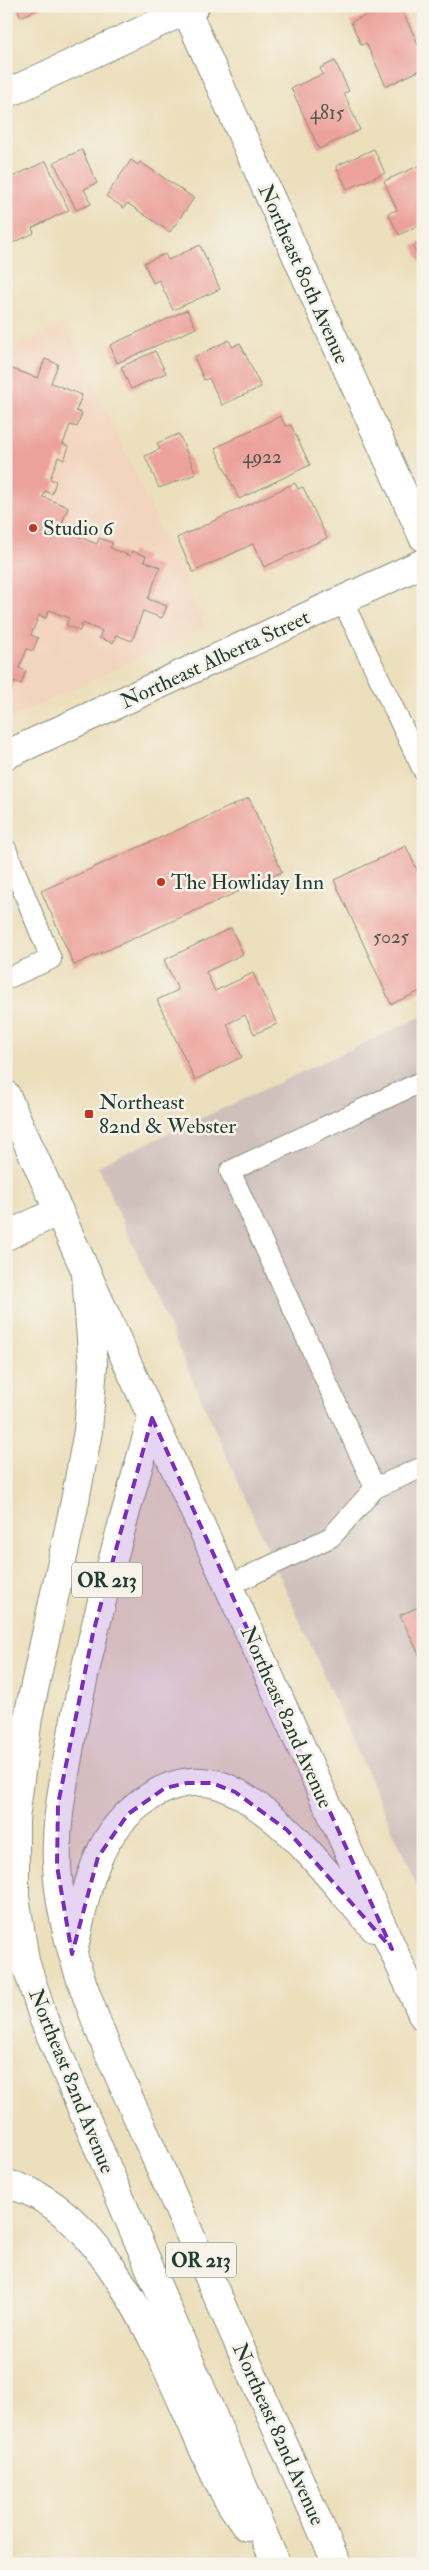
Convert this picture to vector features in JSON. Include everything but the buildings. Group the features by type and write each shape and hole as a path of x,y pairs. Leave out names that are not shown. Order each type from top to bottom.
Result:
{"main road":[{"path":"6,94 190,8"},
{"name":"Northeast 80th Avenue","path":"190,8 423,537"},
{"name":"Northeast Alberta Street","path":"6,755 423,562"},
{"name":"Northeast 82nd Avenue","path":"6,1094 423,2016"},
{"path":"6,1236 59,1211"},
{"name":"Northeast 82nd Avenue","path":"86,1274 93,1364 88,1431 74,1506 28,1717 15,1819 17,1905 25,1961 44,2020 276,2564"},
{"name":"Northeast 82nd Avenue","path":"152,1418 93,1633 77,1702 58,1804 57,1866 63,1912 72,1954 108,2051 337,2564"},
{"path":"72,1954 84,1903 98,1857 110,1835 146,1799 165,1788 186,1782 212,1783 227,1789 268,1814 287,1830 392,1949"},
{"path":"6,2184 42,2197 62,2211 86,2235 115,2272 166,2368 223,2490 270,2564"}],"lane":[{"path":"342,600 423,770"},
{"path":"6,979 51,959 7,853"},
{"path":"375,1488 230,1171 423,1081"},
{"path":"228,1586 331,1537 375,1488 423,1467"}],"highlighted area":[{"path":"152,1418 392,1949 287,1830 235,1792 212,1783 187,1783 165,1788 128,1814 98,1857 72,1954 57,1866 58,1804 93,1633"}],"shaded area":[{"path":"66,323 205,627 6,720 6,351"},
{"path":"423,1016 423,1899 98,1166"}],"place":[{"name":"Studio 6","path":"33,528"},
{"name":"The Howliday Inn","path":"161,882"},
{"name":"Northeast 82nd & Webster","path":"89,1114"}]}
